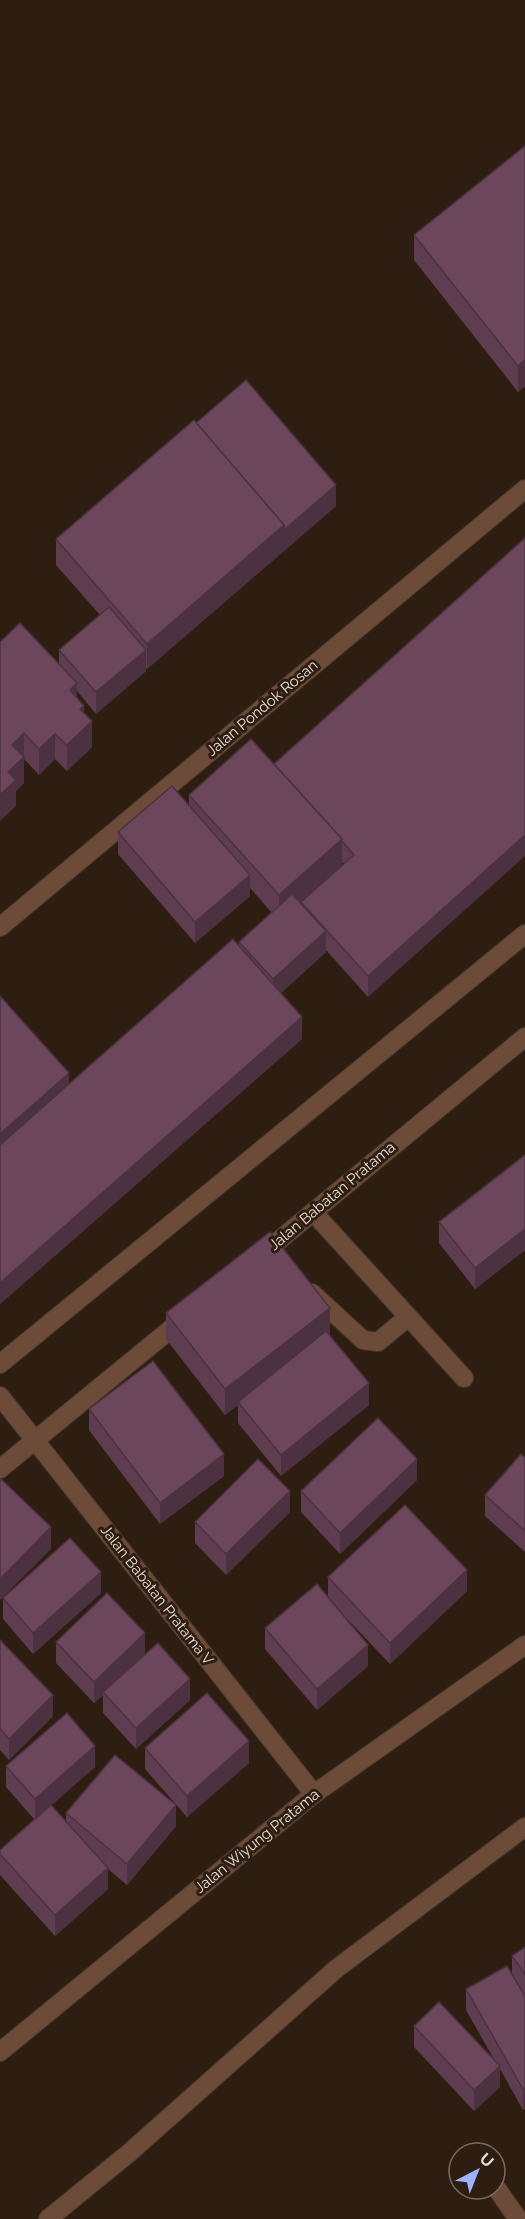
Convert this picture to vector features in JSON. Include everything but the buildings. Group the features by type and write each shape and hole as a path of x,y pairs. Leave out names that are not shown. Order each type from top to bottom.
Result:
{"street":[{"name":"Jalan Pondok Rosan","path":"0,927 525,489"},
{"path":"0,1364 525,934"},
{"name":"Jalan Babatan Pratama","path":"248,1266 271,1254 313,1212 525,1037"},
{"path":"313,1212 464,1378"},
{"path":"302,1283 363,1340 378,1342 408,1317"},
{"path":"0,1469 193,1311"},
{"name":"Jalan Babatan Pratama V","path":"0,1396 314,1794"},
{"name":"Jalan Wiyung Pratama","path":"0,2052 314,1794 525,1645"},
{"path":"48,2219 129,2153 336,1969 525,1827"},
{"path":"505,2201 518,2219"}]}
